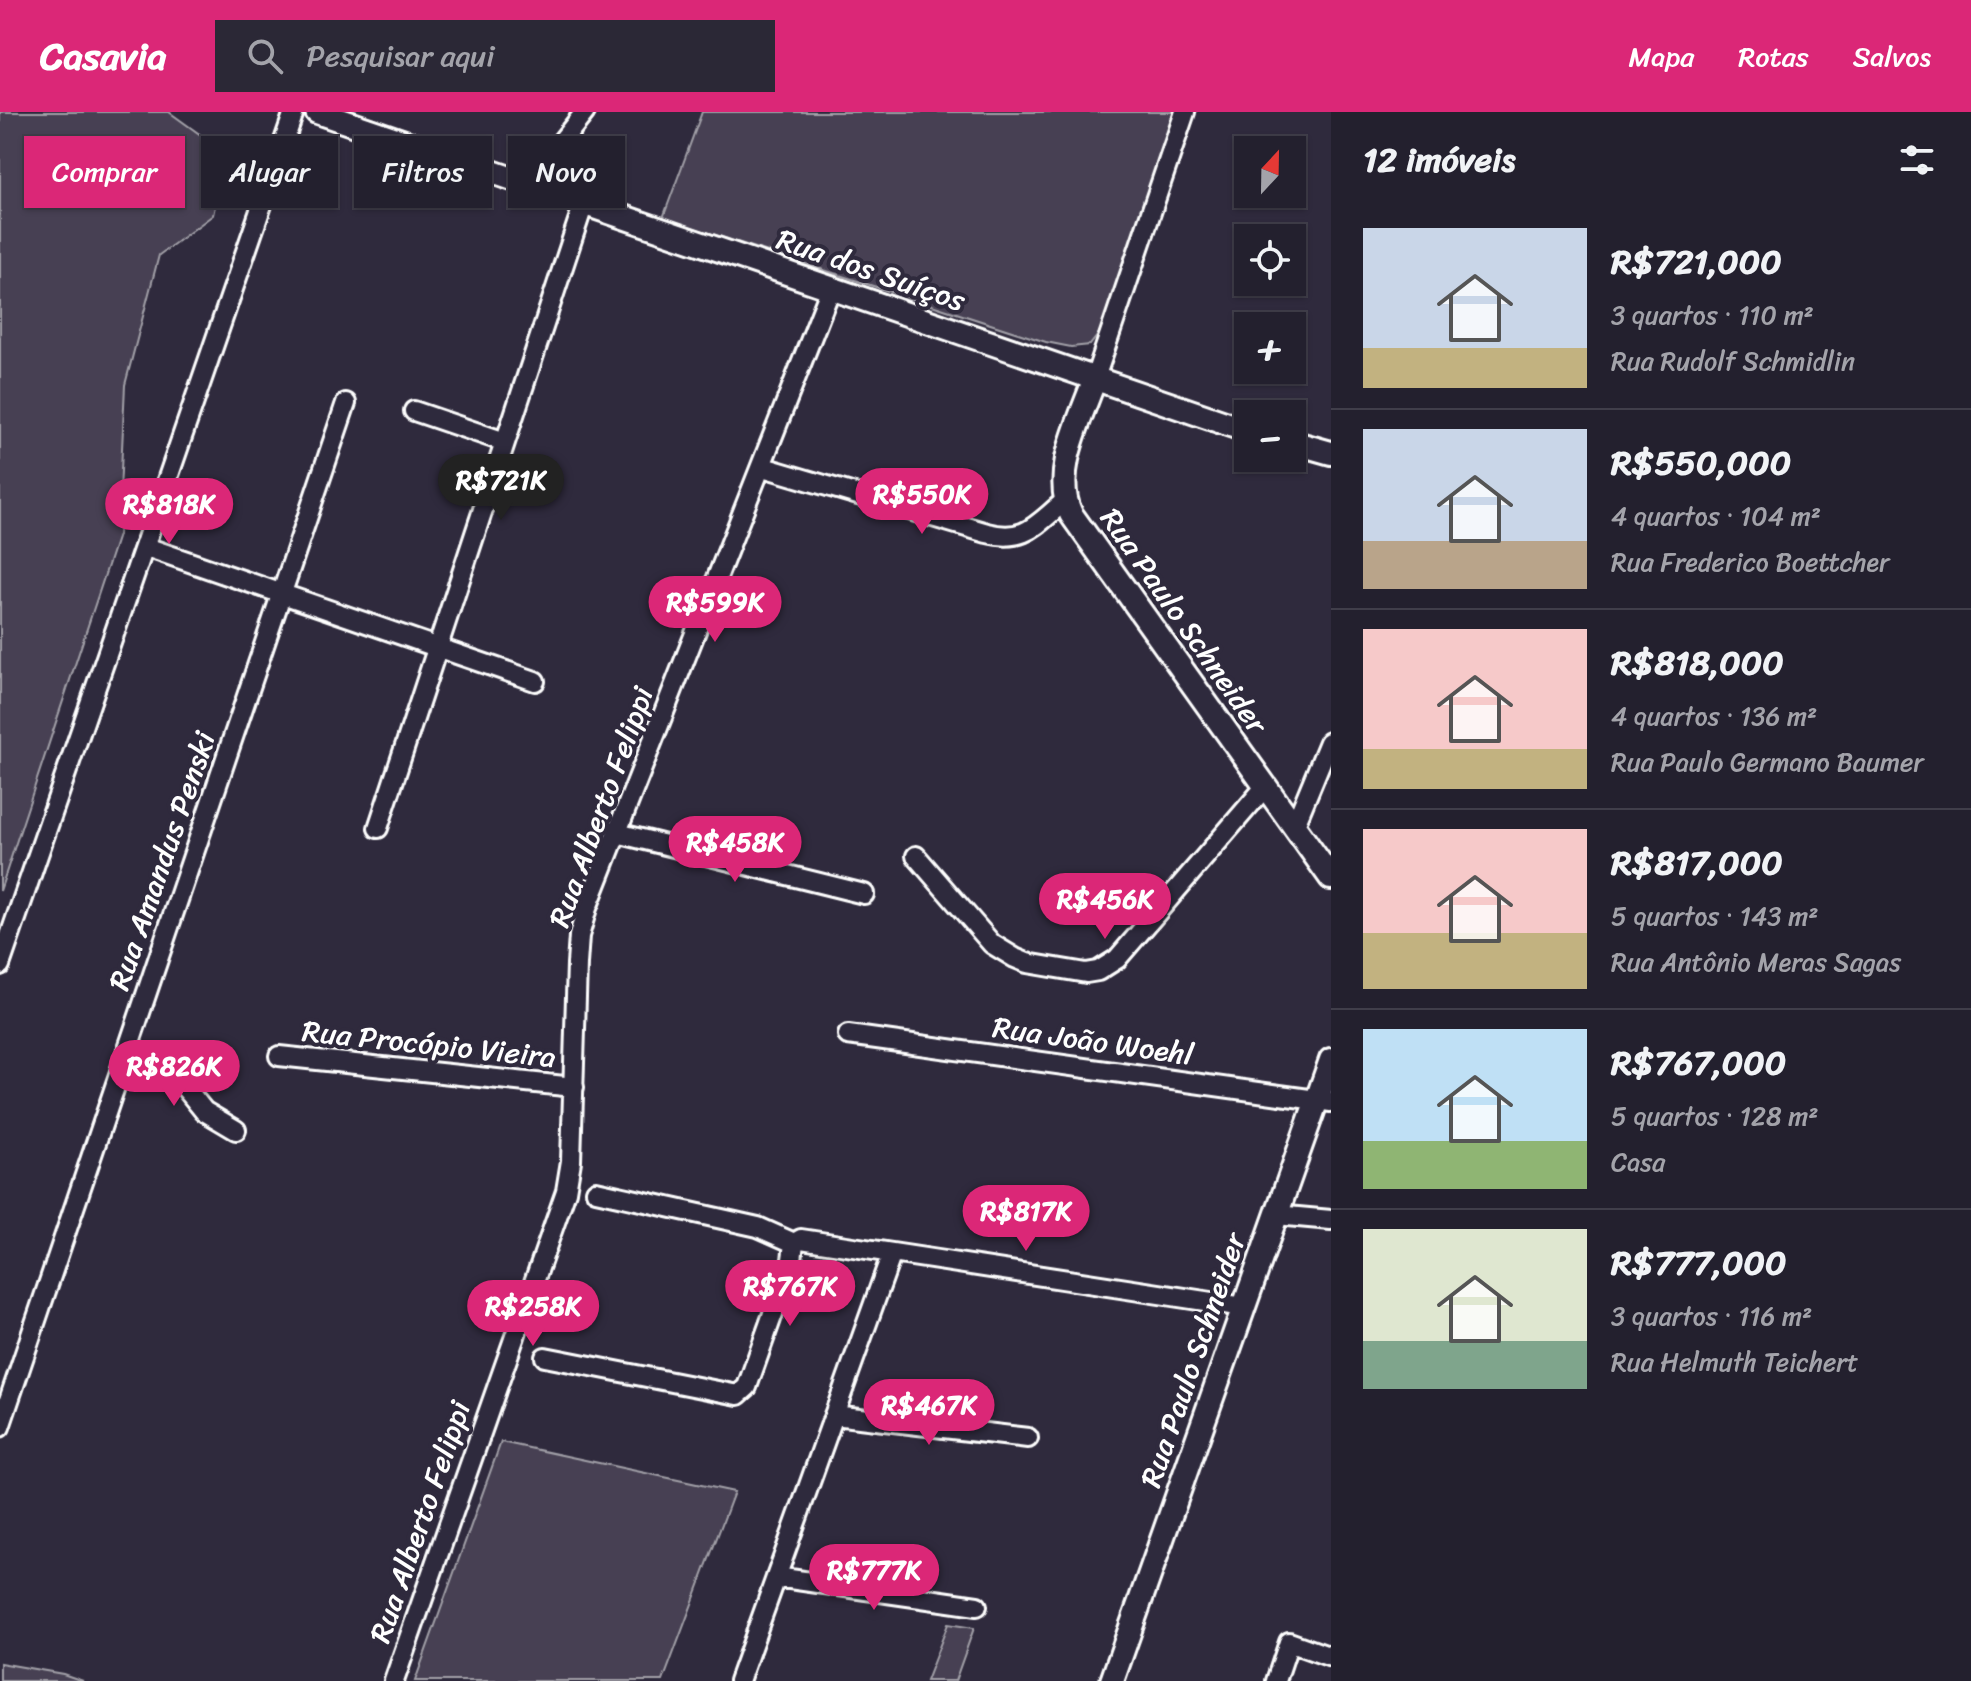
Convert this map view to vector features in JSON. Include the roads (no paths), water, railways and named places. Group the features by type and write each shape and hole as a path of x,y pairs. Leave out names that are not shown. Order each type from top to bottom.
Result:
{"street":[{"path":"0,965 294,112"},
{"name":"Rua dos Suíços","path":"317,112 508,177"},
{"path":"566,136 585,112"},
{"path":"1095,378 1185,112"},
{"path":"378,828 582,208"},
{"name":"Rua dos Suíços","path":"599,208 1234,426"},
{"name":"Rua Alberto Felippi","path":"394,1681 566,1191 571,1161 579,936 831,288"},
{"name":"Rua Paulo Schneider","path":"1095,378 1063,474 1065,501 1071,514 1331,878"},
{"name":"Rua Amandus Penski","path":"0,1427 346,403"},
{"path":"414,411 505,442"},
{"path":"1306,446 1331,453"},
{"path":"763,467 1011,538 1023,535 1065,501"},
{"path":"146,547 535,681"},
{"path":"1294,827 1329,742"},
{"path":"916,856 1001,951 1027,963 1086,973 1098,971 1117,959 1265,787"},
{"path":"617,833 864,894"},
{"name":"Rua João Woehl","path":"848,1035 1324,1102"},
{"name":"Rua Procópio Vieira","path":"279,1056 574,1087"},
{"path":"124,1060 179,1080 204,1111 236,1130"},
{"name":"Rua Paulo Schneider","path":"1112,1681 1276,1215 1324,1102 1331,1060"},
{"path":"596,1191 758,1227 797,1241 1244,1307"},
{"path":"1276,1215 1331,1220"},
{"path":"545,1357 738,1395 747,1387 797,1241"},
{"path":"739,1681 892,1253"},
{"path":"834,1415 1028,1438"},
{"path":"776,1577 977,1606"},
{"path":"1276,1681 1289,1642 1331,1657"}]}
